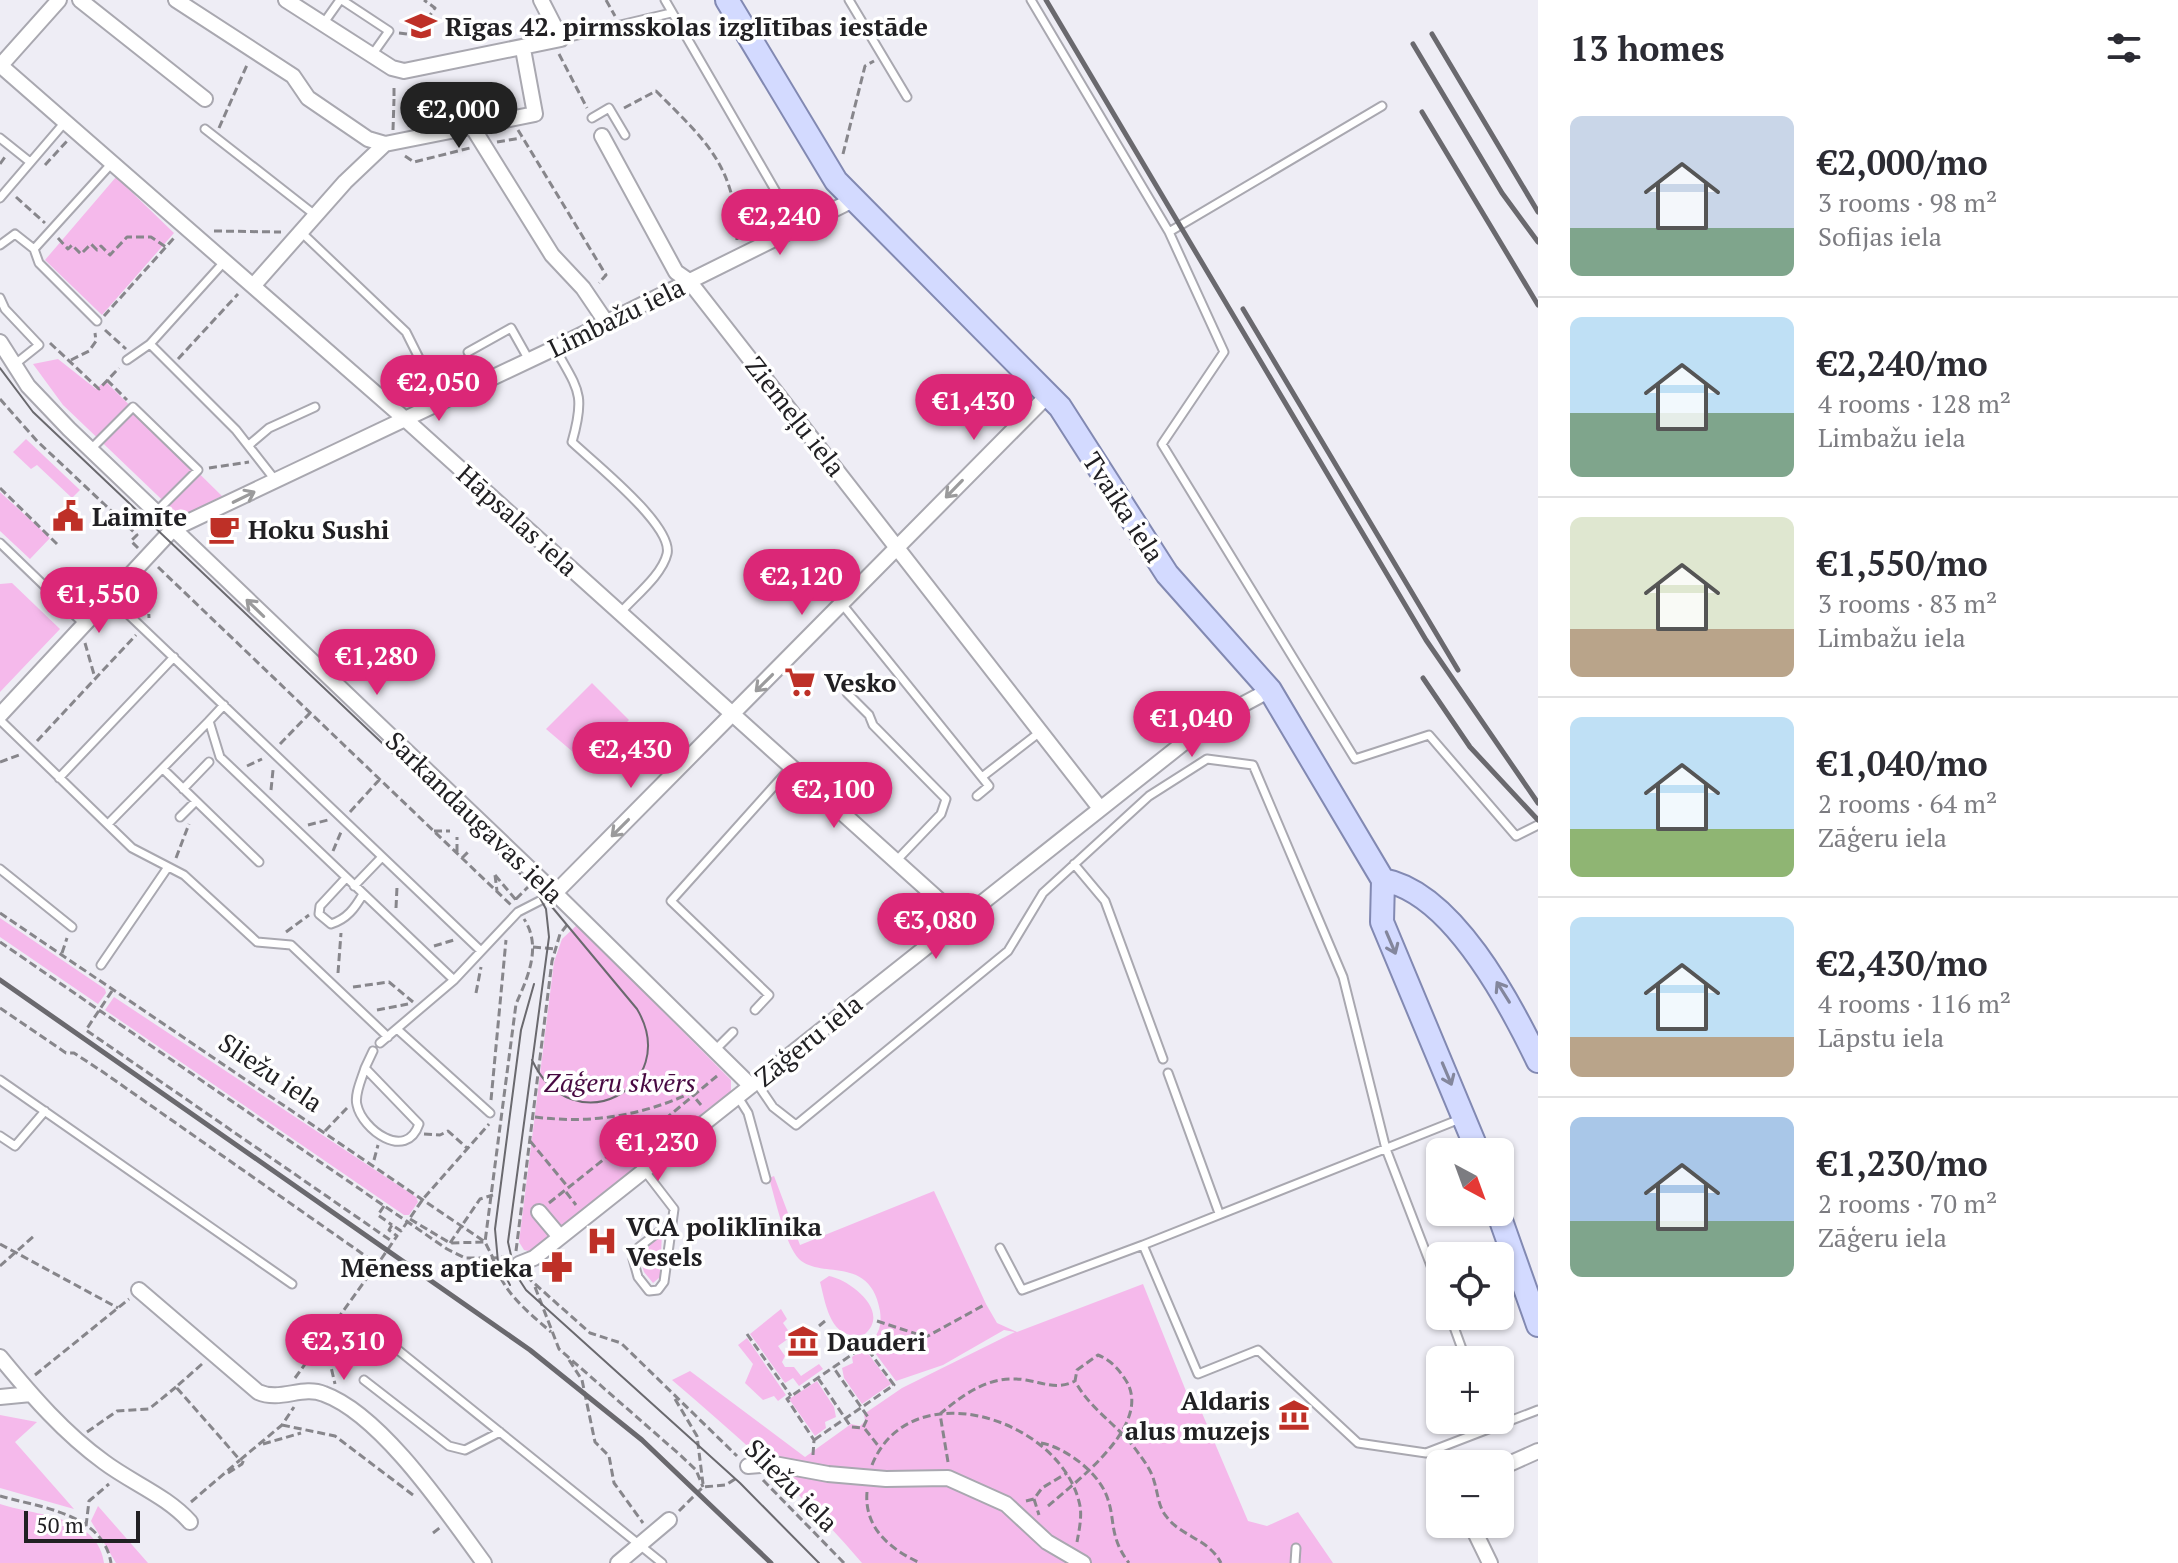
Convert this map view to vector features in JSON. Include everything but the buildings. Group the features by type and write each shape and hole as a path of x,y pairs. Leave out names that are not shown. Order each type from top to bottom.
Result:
{"main road":[{"name":"Tvaika iela","path":"729,1 836,181 1049,394 1167,574 1270,690 1383,880"},
{"path":"1473,1138 1382,922 1383,880 1401,883 1424,898 1488,967 1538,1061"},
{"path":"1503,1226 1534,1306 1538,1325"}],"street":[{"path":"0,65 59,0"},
{"path":"80,0 205,99"},
{"path":"176,0 293,76 308,98 368,139 385,144 535,114 523,49"},
{"path":"286,0 372,56 404,71 561,39 541,0"},
{"name":"Hāpsalas iela","path":"0,65 405,419 959,918"},
{"path":"473,128 552,255 589,296 606,322"},
{"name":"Ziemeļu iela","path":"602,136 676,272 689,281 1099,807"},
{"path":"251,284 385,144"},
{"name":"Limbažu iela","path":"0,718 109,596 147,563 173,529 555,348 853,200"},
{"name":"Sarkandaugavas iela","path":"0,342 42,403 578,915 714,1051 754,1084"},
{"path":"555,893 1049,394"},
{"name":"Zāģeru iela","path":"518,1260 541,1252 1210,722 1270,690"},
{"path":"539,1212 560,1237"},
{"path":"139,1290 258,1392 267,1396 323,1393 336,1399 392,1445 484,1563"},
{"path":"0,1357 76,1441 120,1474 180,1510 190,1522"},
{"path":"0,1397 27,1390"},
{"path":"1514,1462 1538,1451"},
{"path":"750,1468 774,1464 828,1474 886,1479 948,1478 1006,1504 1047,1542 1083,1563"},
{"path":"618,1563 669,1520"},
{"path":"1478,1538 1490,1563"}],"lane":[{"path":"323,24 341,0 389,31 372,56"},
{"path":"665,0 797,228"},
{"path":"849,0 907,97"},
{"path":"1031,0 1169,232 1224,352 1162,444 1355,759 1429,735 1516,836 1538,825"},
{"path":"561,39 671,13"},
{"path":"1169,232 1382,106"},
{"path":"592,118 609,108 625,135"},
{"path":"0,198 30,162 71,126"},
{"path":"205,129 315,215"},
{"path":"0,138 30,162"},
{"path":"34,249 112,163"},
{"path":"301,232 406,332 441,402"},
{"path":"0,245 15,234 34,249 39,263 98,322"},
{"path":"129,357 150,344 224,262"},
{"path":"0,298 2,310 39,345 14,365"},
{"path":"468,352 511,328 529,360"},
{"path":"150,344 249,445 272,476"},
{"path":"555,348 577,388 581,409 572,442 652,518 667,540 667,553 661,566 620,613"},
{"path":"90,449 133,407 198,470 156,512"},
{"path":"249,445 269,428 315,407"},
{"path":"0,543 84,624"},
{"path":"109,596 224,705 270,754 465,937 478,954"},
{"path":"842,604 989,786 977,796"},
{"path":"59,778 174,657"},
{"path":"847,693 869,715 873,725 946,799 941,814 896,861"},
{"path":"108,824 224,705"},
{"path":"0,718 132,848 184,875 257,942 291,945 388,1037"},
{"path":"209,721 220,757 233,772 454,980"},
{"path":"982,777 1041,731"},
{"path":"754,1084 773,1107 796,1125 1008,951 1043,893 1149,796 1207,759 1253,765 1343,977 1386,1149 1426,1253"},
{"path":"183,789 209,762"},
{"path":"755,1010 769,995 671,901 792,766"},
{"path":"163,769 259,862"},
{"path":"180,817 198,804"},
{"path":"354,886 382,857"},
{"path":"1074,864 1105,901 1163,1059"},
{"path":"101,965 168,867"},
{"path":"0,869 72,927"},
{"path":"346,878 320,906 319,914 323,920 331,924 342,921 363,894"},
{"path":"380,1043 454,980 518,912 555,893"},
{"path":"397,1029 490,1113"},
{"path":"714,1051 733,1032"},
{"path":"365,1068 413,1114 419,1124 416,1133 407,1142 397,1143 387,1139 360,1111 356,1102 365,1068 373,1051"},
{"path":"1168,1073 1219,1213"},
{"path":"0,1080 292,1284"},
{"path":"738,1097 748,1113 766,1179"},
{"path":"0,1136 15,1146 45,1111"},
{"path":"1000,1248 1022,1290 1466,1117"},
{"path":"644,1170 674,1209 669,1224 664,1282 658,1290 649,1291 638,1277 633,1259 639,1247 669,1224"},
{"path":"1143,1245 1198,1374 1258,1350 1358,1443 1426,1453 1467,1434"},
{"path":"377,1333 662,1563"},
{"path":"364,1380 449,1446 465,1450 500,1432"},
{"path":"1514,1417 1538,1410"},
{"path":"1295,1563 1296,1548"}],"path":[{"path":"389,31 416,35 435,8 424,0"},
{"path":"606,0 620,27"},
{"path":"561,39 559,54 592,118"},
{"path":"215,137 254,51"},
{"path":"836,181 865,66 883,56"},
{"path":"614,115 656,91 709,144 725,170 737,243"},
{"path":"514,119 521,138 606,275 589,296"},
{"path":"36,176 71,126"},
{"path":"25,187 15,198 53,230 68,249 72,245 81,254 91,244 97,250 101,246 110,255 127,237 151,237 166,247"},
{"path":"70,360 89,351 96,341 98,322 184,226"},
{"path":"214,231 301,232"},
{"path":"172,365 251,284"},
{"path":"39,345 51,342 99,389 129,357 106,331"},
{"path":"107,380 133,407"},
{"path":"0,399 37,441 137,535 131,541 147,563 381,779 518,912 532,932 528,976 516,1004 485,1242 450,1243 409,1221"},
{"path":"198,470 261,461"},
{"path":"0,488 57,544"},
{"path":"147,563 150,635"},
{"path":"0,762 29,749 142,628"},
{"path":"84,639 95,678"},
{"path":"233,772 270,754 311,712"},
{"path":"268,805 275,762"},
{"path":"340,821 381,779"},
{"path":"168,867 176,858 198,804"},
{"path":"293,828 334,818 340,821 343,827 328,861"},
{"path":"434,831 450,831"},
{"path":"457,837 457,852"},
{"path":"462,858 470,850"},
{"path":"395,924 398,872"},
{"path":"497,891 495,875 516,900"},
{"path":"271,944 320,906"},
{"name":"Sliežu iela","path":"0,913 485,1242 498,1277 509,1293 551,1332"},
{"path":"0,942 384,1206 465,1258 518,1260 517,1231 552,961 560,934 578,915"},
{"path":"338,979 342,921"},
{"path":"61,954 72,927"},
{"path":"422,950 465,937"},
{"path":"384,1206 378,1215 401,1231 423,1199 488,1127 506,938"},
{"path":"533,947 557,949"},
{"path":"476,993 483,969 478,954"},
{"path":"348,987 389,982 422,1008"},
{"path":"113,989 86,1030 393,1242"},
{"path":"368,1019 381,1007 415,1003"},
{"path":"0,1008 66,1053 74,1053 103,1072 377,1264"},
{"path":"517,1231 613,1152 635,1144 717,1076"},
{"path":"707,1087 712,1093"},
{"path":"534,1117 599,1119 644,1111 691,1093 694,1097"},
{"path":"325,1131 341,1114"},
{"path":"416,1133 440,1135 448,1131 468,1149"},
{"path":"530,1141 586,1217"},
{"path":"450,1243 480,1199 493,1195"},
{"path":"190,1503 224,1474 242,1464 243,1458 282,1425 299,1401 288,1386 369,1275 361,1269 364,1264 373,1271 397,1236 389,1230 392,1225"},
{"path":"0,1266 35,1235"},
{"path":"0,1244 118,1308"},
{"name":"Sliežu iela","path":"551,1332 533,1285 590,1333 621,1343 844,1563"},
{"path":"27,1390 139,1290"},
{"path":"877,1321 926,1337 986,1304"},
{"path":"819,1326 825,1321"},
{"path":"331,1330 327,1350 333,1366 336,1399"},
{"path":"551,1332 582,1380 595,1442 609,1456 614,1483 651,1535"},
{"path":"747,1334 791,1396"},
{"path":"863,1343 894,1385 846,1418 813,1447 787,1399 791,1396 863,1343"},
{"path":"76,1441 108,1415 149,1409 214,1354"},
{"path":"1048,1506 1124,1432 1133,1404 1132,1389 1108,1359 1098,1355 1077,1370 1075,1381 1082,1395 1124,1432 1154,1479 1165,1515 1178,1528 1205,1542 1221,1563"},
{"path":"567,1357 696,1470 703,1487"},
{"path":"818,1378 853,1429 864,1427 868,1420 862,1407 833,1367"},
{"path":"948,1478 940,1414 953,1403 991,1380 1023,1379 1063,1387 1075,1381"},
{"path":"176,1387 243,1458"},
{"path":"673,1396 697,1436 703,1487"},
{"path":"282,1425 335,1436 421,1501"},
{"path":"864,1427 880,1448"},
{"path":"259,1445 304,1432"},
{"path":"1041,1443 1056,1446 1087,1470 1105,1491 1116,1546 1129,1563"},
{"path":"688,1502 703,1487 726,1485 750,1468"},
{"path":"1006,1504 1034,1499 1042,1488 1067,1473"},
{"path":"86,1526 89,1501 120,1474"},
{"path":"0,1496 52,1507 86,1526 107,1552 111,1563"},
{"path":"440,1517 446,1523"}],"green space":[{"path":"116,177 174,233 102,315 45,260"},
{"path":"58,359 96,389 105,381 222,496 180,517 63,405 33,364"},
{"path":"26,439 80,490 72,498 37,465 31,469 13,452"},
{"path":"0,492 50,538 30,559 0,531"},
{"path":"96,573 109,578 81,608 71,599"},
{"path":"12,583 60,629 0,692 0,584"},
{"path":"592,683 629,720 587,764 546,729"},
{"path":"0,918 105,989 106,993 98,1004 0,937"},
{"name":"Zāģeru skvērs","path":"577,925 731,1080 731,1093 533,1252 524,1250 519,1242 554,962 562,939"},
{"path":"114,997 416,1197 418,1202 409,1215 404,1215 105,1010"},
{"path":"774,1176 800,1245 934,1191 997,1323 1017,1332 1143,1284 1192,1406 1202,1413 1248,1521 1267,1526 1298,1512 1333,1563 862,1563 771,1468 672,1380 690,1371 805,1457 851,1424 860,1426 865,1421 864,1414 902,1388 1015,1332 1004,1330 943,1365 896,1381 869,1345 881,1321 875,1293 856,1275 808,1265 799,1259 781,1221 769,1178"},
{"path":"662,1233 660,1277 653,1283 644,1272 639,1255"},
{"path":"829,1276 856,1290 871,1307 872,1325 865,1334 844,1333 832,1320 820,1282"},
{"path":"781,1309 787,1319 783,1323 792,1336 778,1346 785,1356 782,1362 785,1367 794,1367 801,1376 819,1364 823,1369 799,1386 793,1378 785,1383 750,1334"},
{"path":"747,1338 786,1395 778,1401 774,1396 763,1400 745,1383 753,1364 738,1345"},
{"path":"864,1348 891,1384 862,1404 844,1378 842,1368 853,1363 852,1357"},
{"path":"817,1381 834,1407 836,1417 825,1422 826,1428 815,1436 789,1399"},
{"path":"0,1415 37,1422 15,1442 74,1509 0,1488"},
{"path":"0,1504 77,1526 90,1535 99,1547 104,1563 0,1563"},
{"path":"98,1506 148,1563 116,1563 91,1521"}],"tram line":[{"path":"0,368 33,412 534,887 546,909 549,937 508,1242 515,1273 526,1290 740,1483 819,1563"},
{"path":"532,1060 550,1086 572,1099 595,1102 617,1096 635,1082 646,1062 647,1037 637,1009 547,901"},
{"path":"510,1285 498,1262 495,1229 521,1030 534,984"}],"railway":[{"path":"1046,0 1426,640 1538,803"},
{"path":"1432,34 1538,212"},
{"path":"1413,44 1502,193 1538,242"},
{"path":"1422,112 1538,305"},
{"path":"1243,309 1458,670"},
{"path":"1423,678 1470,747 1538,820"},
{"path":"0,980 530,1350 642,1440 771,1563"}],"place":[{"name":"Rīgas 42. pirmsskolas izglītības iestāde","path":"421,26"},
{"name":"Laimīte","path":"68,516"},
{"name":"Hoku Sushi","path":"224,529"},
{"name":"Vesko","path":"800,682"},
{"name":"VCA poliklīnika Vesels","path":"602,1241"},
{"name":"Mēness aptieka","path":"557,1267"},
{"name":"Dauderi","path":"803,1341"},
{"name":"Aldaris alus muzejs","path":"1294,1415"}]}
